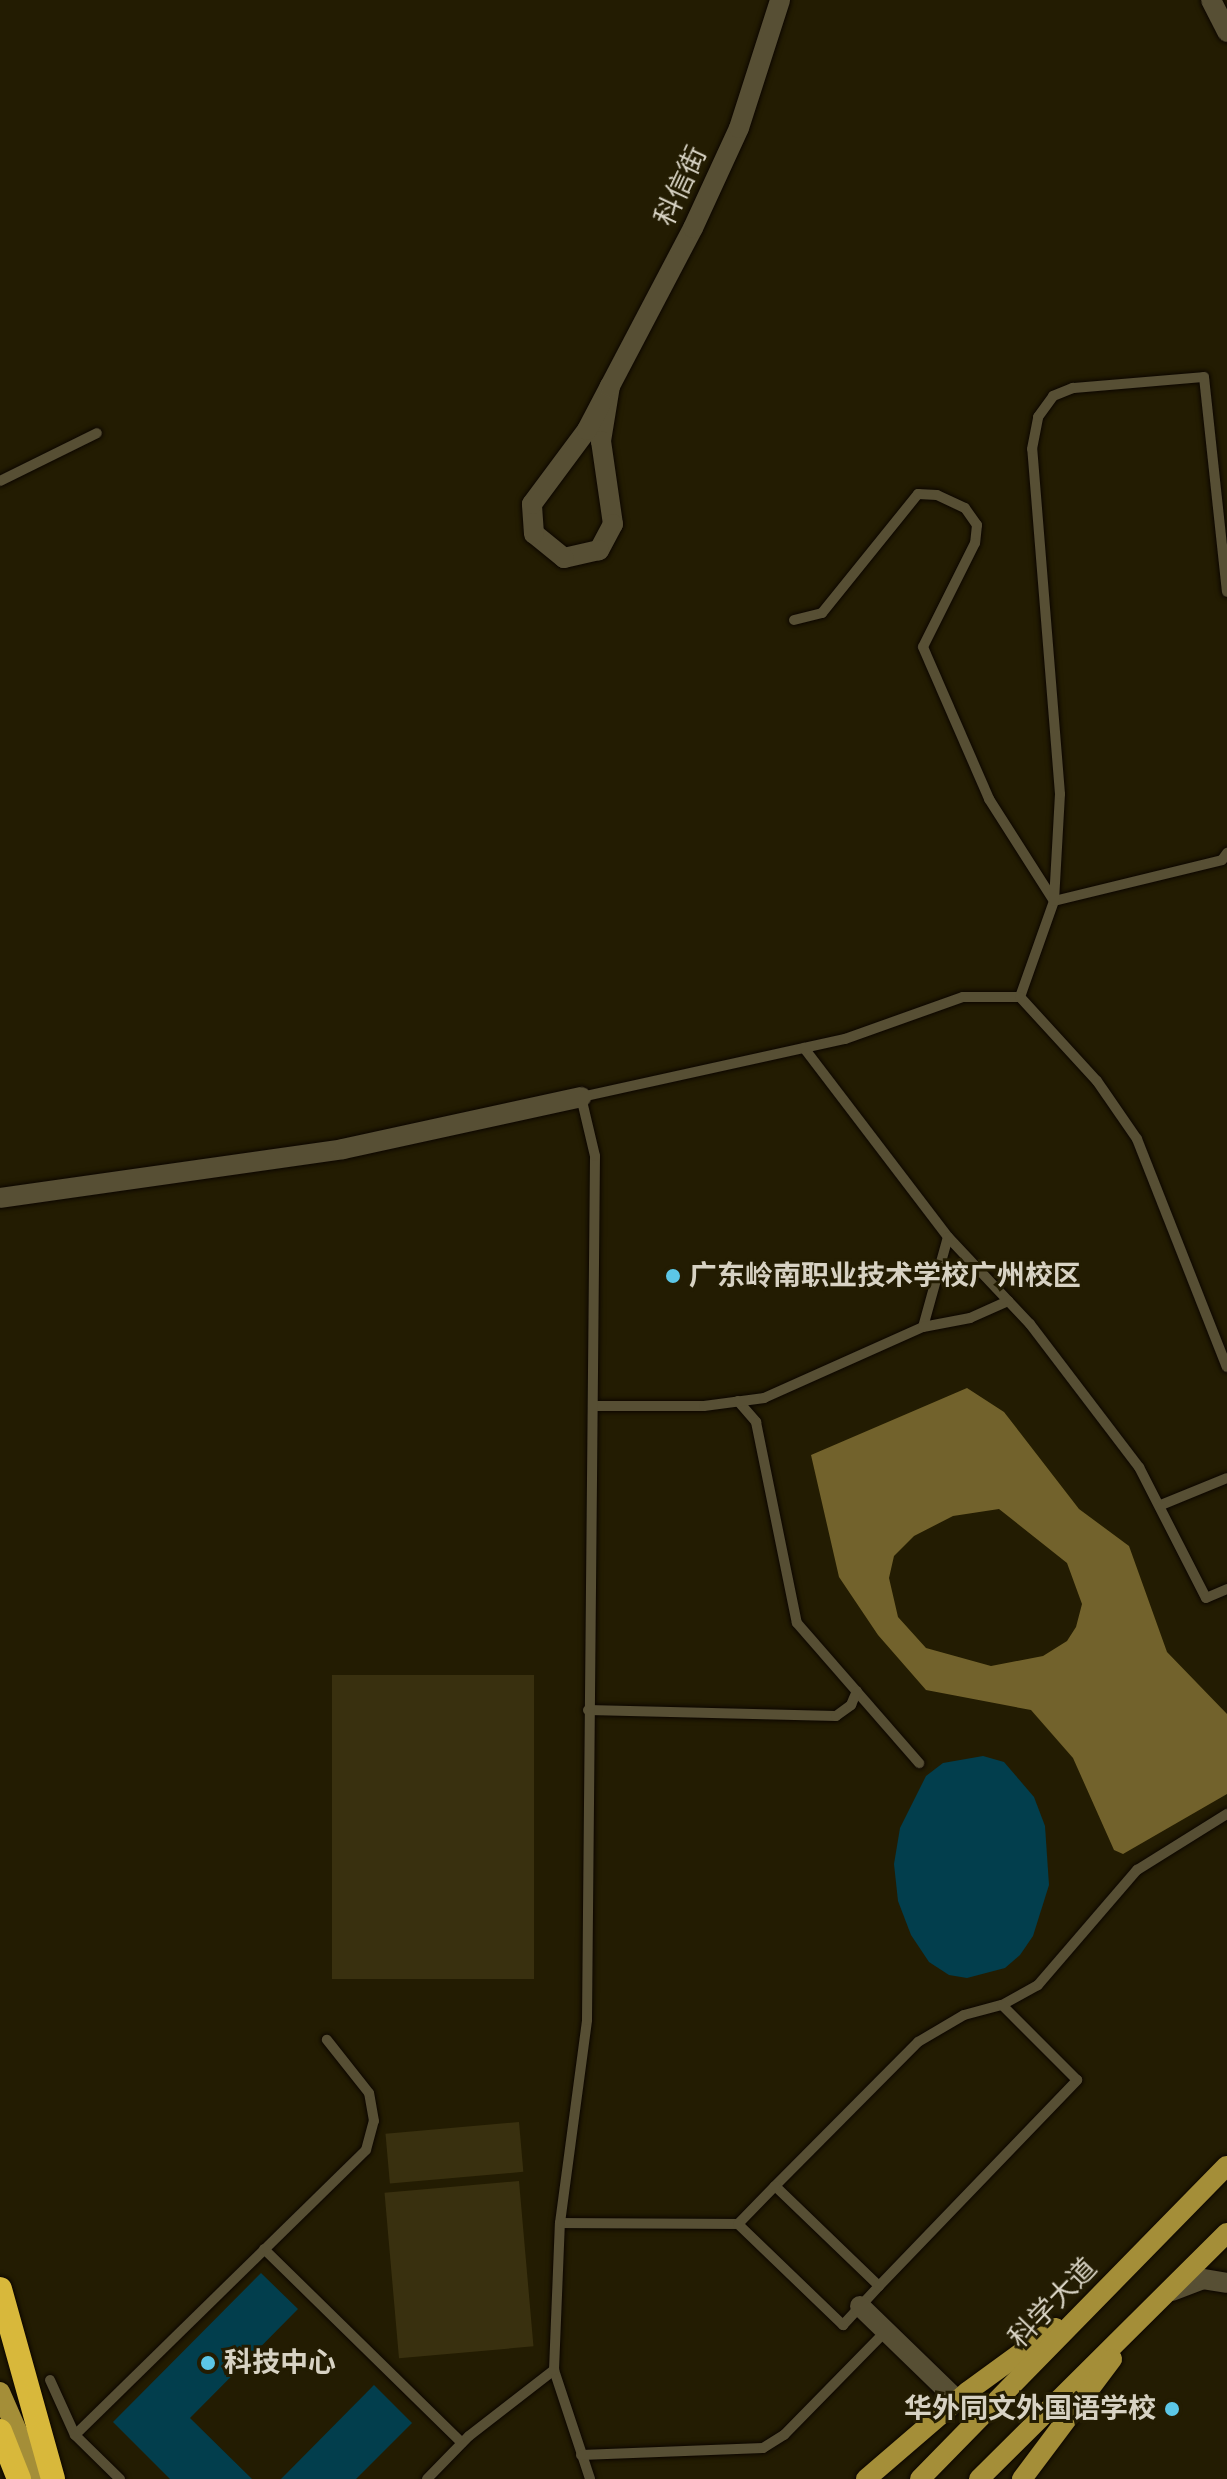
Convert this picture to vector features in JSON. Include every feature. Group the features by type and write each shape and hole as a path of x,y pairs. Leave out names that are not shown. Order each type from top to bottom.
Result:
{"highway":[{"path":"0,2289 53,2479"},
{"path":"0,2431 19,2479"}],"main road":[{"name":"科学大道","path":"920,2479 1227,2166"},
{"path":"979,2479 1227,2233"},
{"path":"866,2479 957,2400 1100,2295"},
{"path":"1022,2479 1155,2302"},
{"path":"0,2392 38,2479"}],"street":[{"name":"科信街","path":"610,386 601,441 613,524 599,550 564,558 541,545 534,534 532,504 587,430 739,128 780,0"},
{"path":"1211,0 1227,32"},
{"path":"0,1198 343,1149 581,1097"},
{"path":"1155,2302 1186,2282 1227,2283"},
{"path":"860,2306 957,2400"}],"lane":[{"path":"1020,997 1054,901 1060,794 1032,449 1038,417 1053,396 1073,388 1204,377 1227,592"},
{"path":"0,481 97,433"},
{"path":"794,620 822,613 918,494 937,495 965,508 977,525 975,543 923,647 989,799 1054,901"},
{"path":"1054,901 1222,860 1227,853"},
{"path":"590,2479 554,2370 560,2223 587,2020 595,1156 581,1097 804,1048 963,997 1020,997 1097,1081 1137,1139 1227,1367"},
{"path":"804,1048 948,1237 1008,1301 1139,1467 1206,1598 1227,1589"},
{"path":"923,1327 948,1237"},
{"path":"595,1406 764,1398 923,1327 970,1318 1008,1301"},
{"path":"738,1401 756,1422 797,1623 919,1763"},
{"path":"1161,1505 1227,1478"},
{"path":"588,1710 836,1716 851,1705 857,1691"},
{"path":"738,2224 918,2042 964,2015 1002,2005 1038,1985 1137,1870 1227,1814"},
{"path":"560,2223 738,2224 843,2325 1077,2080 1002,2005"},
{"path":"75,2435 366,2150 374,2121 369,2093 327,2040"},
{"path":"775,2186 879,2286"},
{"path":"264,2249 462,2443"},
{"path":"581,2455 763,2448 784,2435 886,2331"},
{"path":"427,2479 462,2443 554,2370"},
{"path":"50,2380 75,2435 120,2479"}],"shaded area":[{"path":"967,1388 1004,1412 1079,1509 1129,1546 1167,1652 1227,1714 1227,1794 1123,1854 1114,1850 1073,1758 1031,1710 926,1690 878,1635 839,1577 811,1455","holes":["999,1509 1067,1563 1082,1604 1076,1627 1067,1641 1043,1656 991,1666 926,1648 898,1617 889,1578 894,1556 914,1536 953,1516"]},
{"path":"332,1675 534,1675 534,1979 332,1979"},
{"path":"519,2122 523,2172 390,2183 386,2134"},
{"path":"519,2181 533,2346 399,2358 385,2193"}],"building":[{"path":"983,1756 1004,1762 1034,1797 1045,1826 1049,1885 1033,1936 1020,1955 1005,1968 967,1978 949,1975 929,1962 911,1935 898,1901 894,1864 900,1828 926,1776 943,1763"},
{"name":"科技中心","path":"261,2273 298,2309 190,2418 252,2479 170,2479 113,2422"},
{"name":"科技中心","path":"374,2385 412,2423 356,2479 281,2479"}],"place":[{"name":"广东岭南职业技术学校广州校区","path":"673,1276"},
{"name":"科技中心","path":"208,2363"},
{"name":"华外同文外国语学校","path":"1172,2409"}]}
